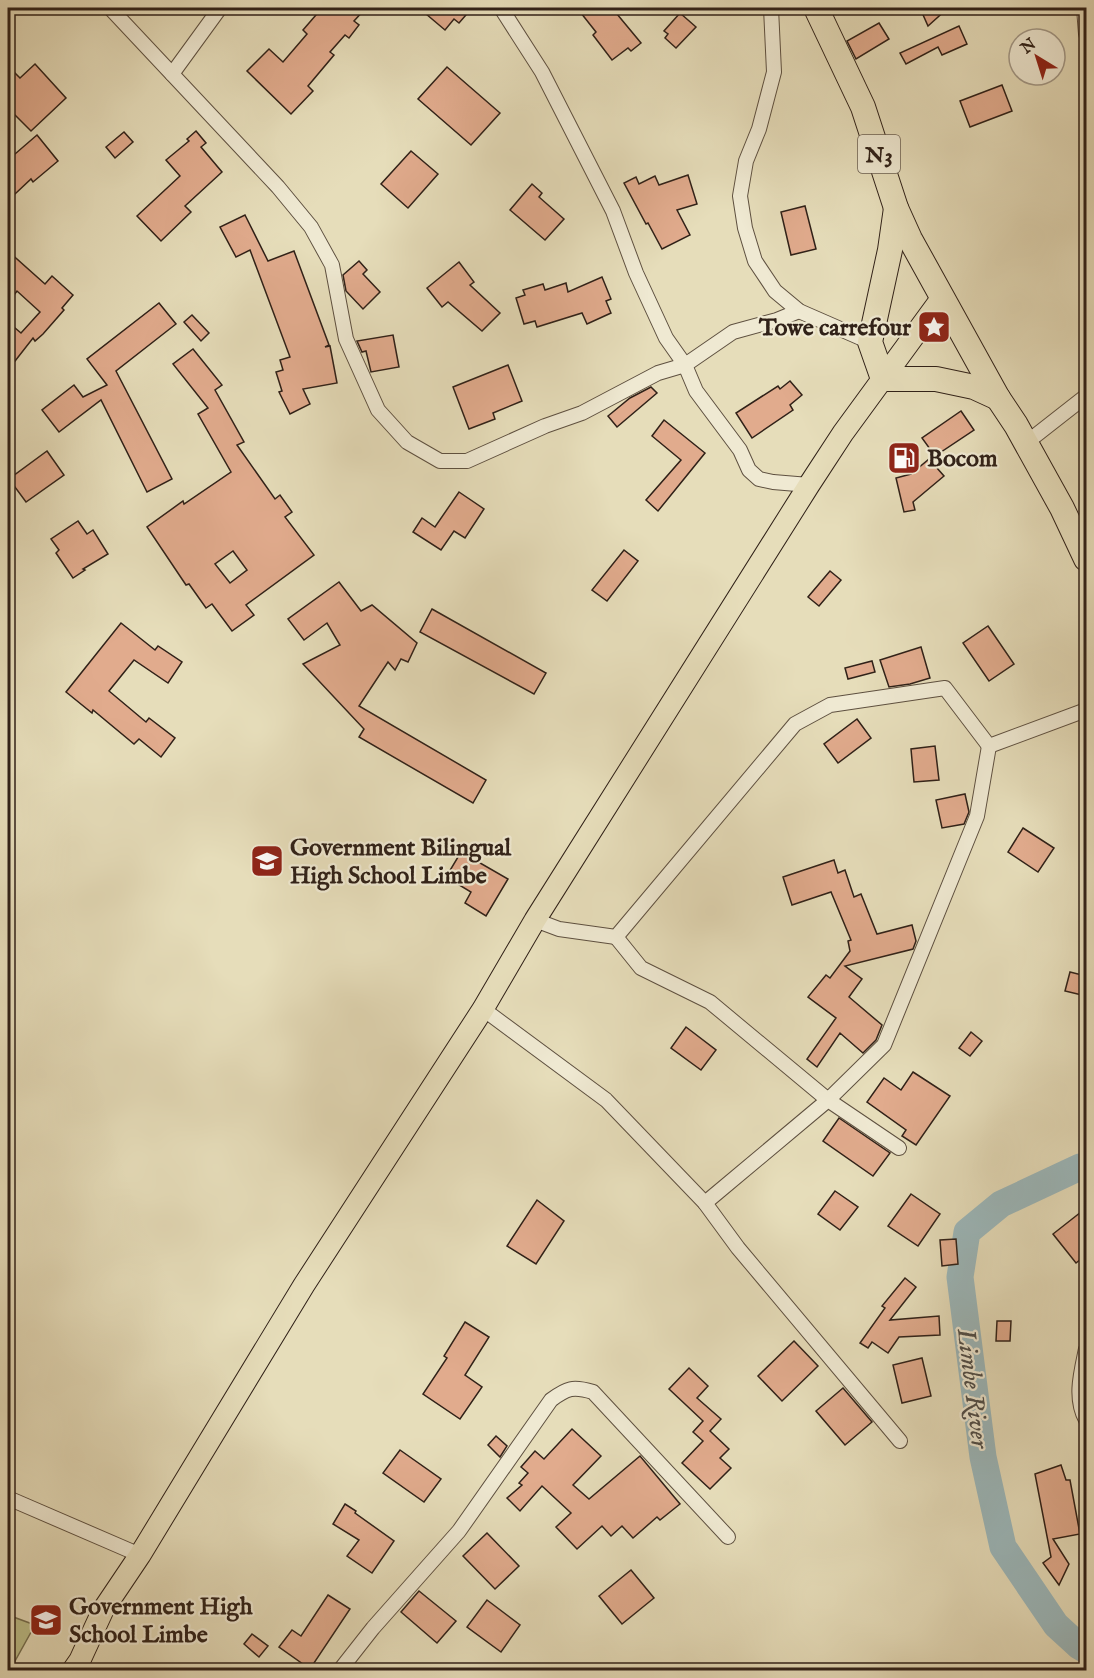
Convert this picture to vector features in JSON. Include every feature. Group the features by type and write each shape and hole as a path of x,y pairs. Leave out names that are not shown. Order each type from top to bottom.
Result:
{"highway":[{"name":"N3","path":"816,8 863,107 896,208 941,299"},
{"path":"896,208 890,250 870,342 883,379 936,379 974,387 998,398"},
{"path":"941,299 968,340 998,398 1026,443 1062,508 1086,560"}],"main road":[{"path":"80,1667 103,1610 140,1555 304,1285 483,1009 535,920 809,485 843,433 941,299"}],"street":[{"path":"110,8 278,187 311,227 332,265 346,339 378,410 407,442 440,461 467,461 545,426 582,413 658,373 685,365 733,332 777,320 799,310"},
{"path":"172,74 220,8"},
{"path":"501,8 542,72 613,211 636,273 666,338 685,365 696,392 740,450 749,470 759,479 809,485"},
{"path":"771,8 774,72 759,129 746,161 740,196 745,228 754,261 775,291 799,310 870,342"},
{"path":"1084,8 1086,34"},
{"path":"1026,443 1086,396"},
{"path":"616,937 795,724 830,705 945,688 989,746 977,816 884,1045 828,1100 705,1203"},
{"path":"989,746 1086,710"},
{"path":"535,920 559,929 616,937 641,968 710,1002 828,1100 899,1148"},
{"path":"483,1009 606,1100 705,1203 738,1248 900,1441"},
{"path":"1086,1349 1079,1394 1081,1410 1086,1420"},
{"path":"340,1671 392,1606 459,1532 551,1400 564,1390 579,1388 592,1392 728,1536"},
{"path":"8,1498 140,1555"}],"green space":[{"path":"8,1615 35,1625 10,1670 8,1670"}],"building":[{"path":"322,8 366,8 354,21 359,25 349,38 345,35 330,52 334,55 308,86 313,91 291,114 247,71 269,49 283,62 307,34 303,30"},
{"path":"419,8 472,8 459,23 454,19 445,30"},
{"path":"577,8 612,8 641,43 631,51 628,48 612,60 593,35 596,32"},
{"path":"920,8 948,8 928,26"},
{"path":"680,13 696,27 676,48 665,38 668,34 664,31"},
{"path":"879,23 889,39 856,59 847,41"},
{"path":"959,26 967,44 942,55 938,47 906,64 900,53"},
{"path":"35,64 66,98 31,131 8,108 8,66 20,78"},
{"path":"447,67 500,113 471,145 418,99"},
{"path":"1002,85 1012,111 970,127 960,101"},
{"path":"196,131 206,143 201,147 222,172 185,206 191,212 161,241 137,216 180,176 166,160 189,141 187,139"},
{"path":"124,132 133,142 115,158 106,147"},
{"path":"37,135 58,161 33,182 31,179 15,194 8,186 8,160"},
{"path":"411,151 438,174 408,208 381,184"},
{"path":"688,175 697,204 677,210 690,235 662,249 624,183 636,177 639,184 655,176 659,185"},
{"path":"532,184 542,193 539,197 564,219 545,240 510,210"},
{"path":"805,206 816,249 791,255 781,212"},
{"path":"245,215 268,261 294,251 329,345 325,347 330,346 337,383 303,389 310,404 290,414 279,392 282,391 276,372 283,370 280,360 290,357 250,250 236,257 220,227"},
{"path":"8,251 45,284 52,276 73,295 62,308 64,310 43,334 35,341 33,338 8,370 8,322 21,333 40,312 17,291 8,303"},
{"path":"359,261 367,270 363,274 380,292 363,309 346,291 343,275"},
{"path":"459,262 474,282 470,285 500,313 482,331 448,302 442,307 427,288"},
{"path":"602,277 611,299 606,301 611,313 587,324 582,313 537,327 535,321 524,324 516,298 525,295 523,290 543,284 545,290 566,283 568,292"},
{"path":"159,303 176,324 116,371 172,479 147,492 101,400 59,432 42,410 74,385 83,397 107,385 87,359"},
{"path":"192,315 209,333 201,341 184,322"},
{"path":"393,335 399,367 371,372 366,351 362,352 357,341"},
{"path":"193,349 222,385 215,390 244,442 237,445 275,499 280,495 292,512 285,517 314,555 246,605 254,615 232,631 212,604 206,608 189,584 186,585 147,527 183,501 184,504 231,472 198,414 208,408 173,364","holes":["233,551 247,570 230,583 215,564"]},
{"path":"508,365 522,401 493,413 495,419 469,429 453,387"},
{"path":"790,381 802,395 790,405 793,410 752,438 736,413 778,386 780,389"},
{"path":"651,387 657,393 617,427 608,416 630,398"},
{"path":"961,411 974,430 935,456 922,438"},
{"path":"664,420 705,453 658,511 646,500 681,460 652,436"},
{"path":"47,451 64,475 26,502 9,479"},
{"path":"929,459 944,476 913,502 915,510 904,512 896,478 911,474"},
{"path":"459,492 484,509 465,538 454,531 441,550 413,532 422,518 435,527"},
{"path":"78,521 87,534 93,530 108,554 73,578 56,553 59,550 51,539"},
{"path":"624,550 638,561 607,601 592,590"},
{"path":"830,571 841,580 819,606 808,597"},
{"path":"339,582 361,611 372,605 417,643 408,662 401,659 395,670 388,662 359,706 486,780 473,803 359,737 364,729 303,664 340,645 327,623 304,640 288,619"},
{"path":"432,609 546,673 534,694 420,632"},
{"path":"121,623 155,650 158,646 182,662 168,683 134,660 109,691 146,722 149,718 175,738 161,757 139,739 134,744 93,710 92,713 66,692"},
{"path":"988,626 1014,664 989,681 963,643"},
{"path":"921,647 930,678 889,687 880,660"},
{"path":"872,661 875,672 848,679 845,668"},
{"path":"857,719 871,738 838,763 824,744"},
{"path":"935,746 939,780 914,782 911,749"},
{"path":"965,794 969,812 964,824 942,828 936,800"},
{"path":"1023,828 1054,848 1038,872 1008,852"},
{"path":"461,852 508,879 486,916 465,903 471,892 446,877"},
{"path":"834,860 838,873 845,870 854,897 861,894 877,934 912,925 916,941 913,949 845,966 862,979 849,997 882,1025 876,1040 863,1053 840,1033 817,1067 807,1059 836,1018 808,997 826,975 830,978 850,951 848,941 851,940 831,892 792,905 783,877"},
{"path":"1070,972 1086,976 1086,996 1065,991"},
{"path":"686,1027 716,1050 701,1070 671,1048"},
{"path":"971,1032 982,1041 970,1056 959,1048"},
{"path":"913,1072 950,1096 916,1145 902,1136 906,1130 867,1102 884,1078 901,1090"},
{"path":"839,1118 890,1153 873,1176 823,1141"},
{"path":"835,1191 858,1207 840,1230 818,1214"},
{"path":"911,1194 940,1214 918,1246 888,1226"},
{"path":"537,1200 564,1221 536,1264 507,1246"},
{"path":"1081,1212 1086,1219 1086,1255 1076,1263 1053,1234"},
{"path":"956,1239 958,1264 942,1266 940,1240"},
{"path":"905,1278 916,1287 890,1320 939,1316 940,1335 899,1337 888,1353 872,1342 868,1348 860,1343 885,1308 882,1306"},
{"path":"997,1321 1011,1321 1010,1341 996,1341"},
{"path":"465,1322 489,1337 465,1375 482,1387 460,1419 423,1394 447,1358 444,1356"},
{"path":"794,1341 818,1366 782,1401 758,1376"},
{"path":"922,1358 931,1396 902,1403 893,1365"},
{"path":"689,1368 708,1386 697,1398 721,1419 710,1431 729,1449 720,1458 731,1468 710,1489 682,1463 703,1441 693,1432 703,1421 669,1389"},
{"path":"843,1388 872,1422 845,1445 816,1411"},
{"path":"572,1429 601,1456 573,1485 589,1499 640,1456 680,1504 660,1520 657,1517 633,1538 622,1526 611,1536 602,1526 577,1549 556,1527 571,1513 542,1486 520,1511 507,1498 522,1485 519,1483 528,1473 521,1467 535,1451 544,1459"},
{"path":"496,1436 507,1446 500,1457 488,1445"},
{"path":"400,1450 441,1479 424,1502 383,1473"},
{"path":"1061,1465 1066,1480 1070,1480 1080,1534 1053,1539 1069,1564 1059,1585 1043,1563 1051,1557 1035,1474"},
{"path":"345,1504 394,1541 372,1573 347,1556 359,1540 333,1524"},
{"path":"487,1533 519,1566 495,1589 463,1556"},
{"path":"631,1570 654,1598 622,1624 599,1596"},
{"path":"419,1591 456,1621 437,1643 401,1612"},
{"path":"328,1595 350,1609 310,1669 279,1647 292,1630 301,1636"},
{"path":"487,1600 520,1625 501,1652 467,1627"},
{"path":"252,1634 268,1646 259,1657 244,1644"}],"waterway":[{"name":"Limbe River","path":"1086,1168 1080,1167 1001,1204 967,1232 960,1277 983,1457 1003,1547 1056,1625 1086,1650"}],"place":[{"name":"Towe carrefour","path":"934,327"},
{"name":"Bocom","path":"904,458"},
{"name":"Government Bilingual High School Limbe","path":"267,861"},
{"name":"Government High School Limbe","path":"46,1620"}]}
